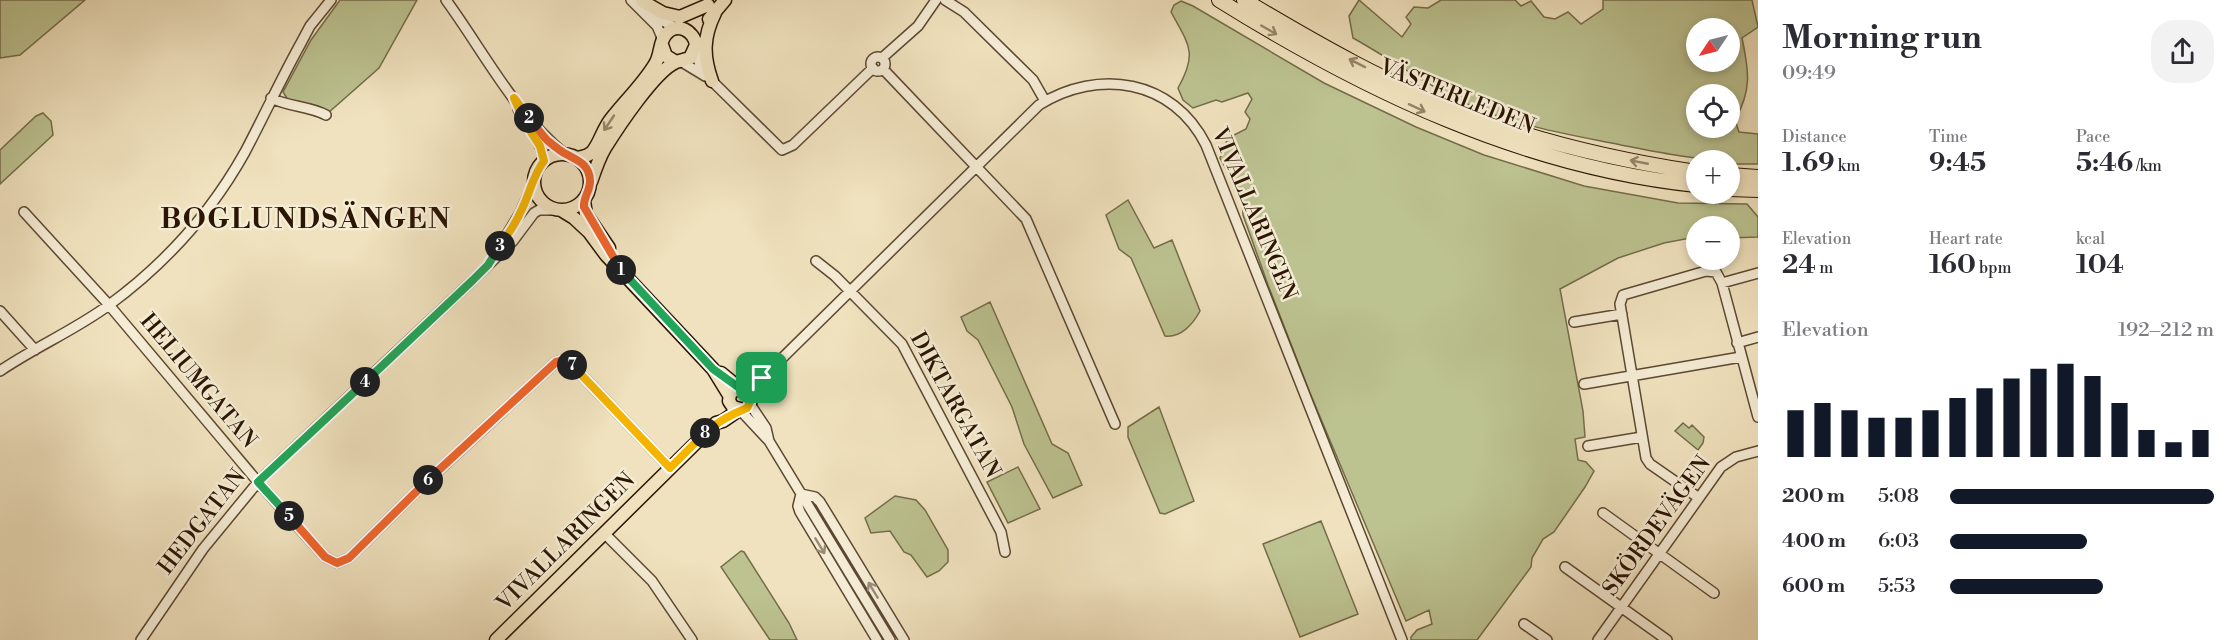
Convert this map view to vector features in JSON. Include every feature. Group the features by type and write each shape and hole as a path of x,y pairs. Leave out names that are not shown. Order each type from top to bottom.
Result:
{"highway":[{"name":"VÄSTERLEDEN","path":"1219,0 1327,63 1460,126 1534,152 1592,167 1686,183"},
{"name":"VÄSTERLEDEN","path":"1244,0 1355,63 1465,114 1529,136 1593,153 1686,170"},
{"path":"1740,176 1758,177"},
{"path":"1740,189 1758,190"}],"main road":[{"path":"641,0 663,14 680,17 725,0"},
{"path":"712,6 680,28 668,32 655,64 609,121 592,153 585,157 552,156 544,161 535,174 534,182 539,199 573,218 589,232 606,255 740,399"},
{"path":"622,270 601,233 586,214 584,201 590,183 604,148 652,83 669,65 690,58 712,6"},
{"path":"712,6 704,52 712,81"},
{"path":"680,28 689,31 695,45"},
{"path":"662,42 666,56 679,62"},
{"path":"571,156 584,165 589,174 590,183"},
{"path":"558,210 574,207 584,201"},
{"name":"VIVALLARINGEN","path":"499,639 716,423 718,416 740,399"}],"street":[{"path":"0,371 109,305 163,260 196,224 244,154 310,26 332,0"},
{"path":"446,0 514,98 546,139 571,156"},
{"path":"631,0 657,26 662,42"},
{"path":"641,0 663,21 680,28"},
{"path":"882,58 918,26 936,0"},
{"path":"945,0 964,12 1033,80 1045,101"},
{"path":"695,45 700,65 712,81 778,148 784,150 794,145 873,68 873,60 876,57 882,58"},
{"path":"882,58 885,63 883,69"},
{"path":"679,62 712,81"},
{"path":"873,68 878,71 883,69"},
{"path":"883,69 1030,226 1115,424"},
{"name":"VIVALLARINGEN","path":"740,399 759,386 762,378 849,291 1045,101 1071,88 1086,85 1101,83 1129,85 1169,102 1199,132 1220,176 1401,640"},
{"path":"272,98 326,115"},
{"path":"514,98 524,121 540,146 544,161"},
{"name":"HEDGATAN","path":"488,265 520,213 534,182"},
{"name":"HEDGATAN","path":"141,640 203,549 258,482 513,241 534,213 539,210 558,210"},
{"name":"HELIUMGATAN","path":"24,212 109,305 258,482 325,557 337,563 349,558 425,483 556,362 564,360 572,364 670,468"},
{"name":"DIKTARGATAN","path":"816,261 835,276 906,350 1001,532 1005,552"},
{"path":"1699,498 1647,460 1621,299 1628,292 1712,270 1719,276 1741,357 1755,395 1758,417"},
{"path":"1722,283 1758,273"},
{"path":"0,311 34,350"},
{"path":"1574,322 1622,314"},
{"path":"1737,343 1758,337"},
{"path":"1584,384 1741,357"},
{"path":"740,399 766,428 769,441 890,640"},
{"path":"1587,446 1642,437"},
{"name":"SKÖRDEVÄGEN","path":"1598,640 1725,463 1736,457 1758,452"},
{"path":"801,494 798,506 800,512 877,640"},
{"path":"801,494 815,497 820,502 904,640"},
{"path":"1604,513 1714,593"},
{"path":"604,533 652,581 692,640"},
{"path":"1565,567 1667,640"},
{"path":"1524,624 1547,640"}],"green space":[{"path":"0,0 85,0 20,55 0,58"},
{"path":"340,0 417,0 379,68 328,113 318,106 288,100 283,92 311,40"},
{"path":"1359,0 1402,37 1411,24 1406,17 1414,7 1428,8 1441,0 1515,0 1521,6 1531,1 1544,17 1555,19 1568,12 1581,24 1603,9 1603,0 1752,0 1758,27 1742,38 1748,80 1740,109 1740,84 1686,84 1686,138 1740,138 1740,132 1758,134 1758,164 1740,164 1740,150 1686,150 1686,157 1559,133 1498,116 1445,93 1353,38 1349,16"},
{"path":"1181,1 1193,6 1324,83 1416,127 1484,155 1584,186 1686,204 1747,204 1758,217 1758,237 1740,238 1740,216 1686,216 1686,239 1664,243 1618,258 1560,289 1583,411 1585,437 1575,439 1578,460 1586,462 1594,471 1554,532 1543,539 1532,558 1531,567 1477,640 1411,640 1417,630 1432,624 1429,610 1406,621 1310,393 1268,285 1243,215 1242,198 1220,158 1228,138 1246,129 1250,119 1245,112 1252,99 1248,93 1222,102 1216,100 1193,108 1183,100 1178,88 1188,66 1189,49 1171,12 1174,5"},
{"path":"43,113 51,121 53,135 0,184 0,150 36,116"},
{"path":"1128,200 1154,248 1172,240 1200,311 1190,325 1176,335 1165,336 1131,258 1119,249 1106,215"},
{"path":"990,302 1052,444 1068,453 1082,485 1053,498 1024,444 1012,407 978,340 967,331 961,317"},
{"path":"1159,407 1194,501 1165,514 1160,513 1128,437 1128,427"},
{"path":"1683,423 1689,428 1692,425 1704,437 1698,450 1675,431"},
{"path":"1018,467 1040,509 1008,523 987,482"},
{"path":"895,496 916,500 925,510 948,550 948,562 939,571 927,577 911,555 904,552 890,531 871,533 865,518"},
{"path":"1321,521 1358,614 1300,637 1263,544"},
{"path":"741,551 744,552 789,623 797,640 770,640 721,567"}],"district":[{"name":"BOGLUNDSÄNGEN","path":"306,219"}],"route":[{"path":"514,98 546,139 566,155 576,158 584,165 589,174 590,183 589,192 584,201 586,214 601,233 631,282 713,369 738,387 747,386 762,378 747,408 716,423 670,468 572,364 564,360 556,362 425,483 377,533 349,558 337,563 325,557 258,482 488,265 520,213 534,182 535,174 544,161 540,146 524,121 514,98"}]}
